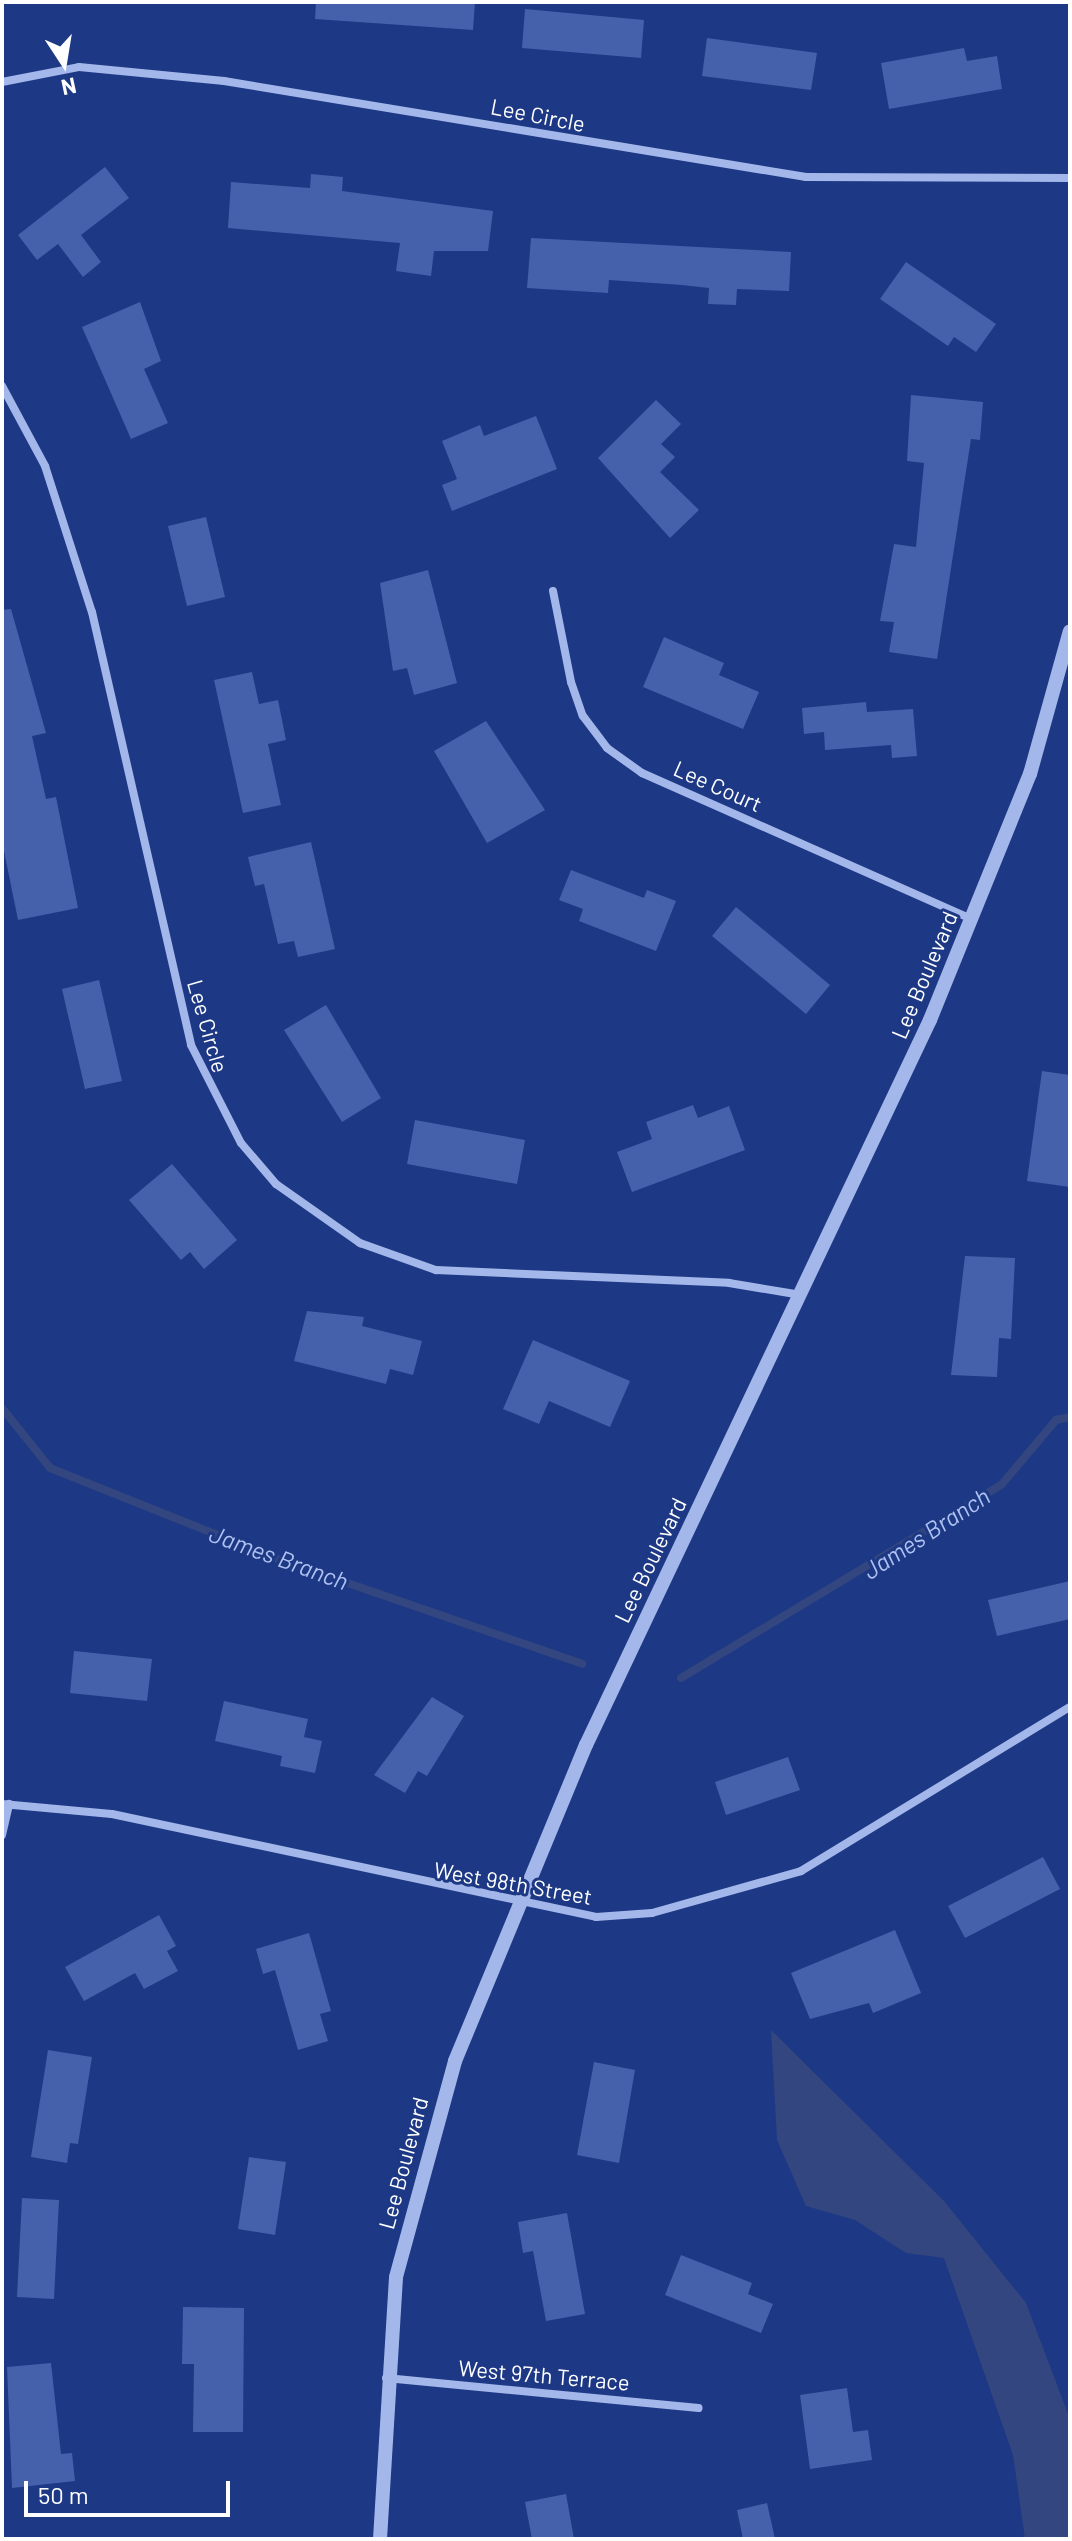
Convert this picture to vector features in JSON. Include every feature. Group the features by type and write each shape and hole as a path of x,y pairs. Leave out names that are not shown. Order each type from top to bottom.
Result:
{"street":[{"name":"Lee Circle","path":"2,82 79,67 224,81 806,177 1070,178"},
{"name":"Lee Circle","path":"2,386 45,466 92,612 191,1045 212,1097 267,1174 360,1243 436,1270 729,1283 795,1294"},
{"name":"Lee Court","path":"553,591 571,682 607,748 642,773 972,919"},
{"name":"Lee Boulevard","path":"380,2539 385,2378 396,2277 420,2174 518,1903 762,1383 795,1294 834,1230 972,919 1030,774 1070,631"},
{"name":"West 98th Street","path":"6,1804 112,1814 518,1903 596,1917 741,1894 879,1829 1070,1707"},
{"path":"2,1835 6,1804"},
{"name":"West 97th Terrace","path":"385,2378 699,2408"}],"water":[{"path":"771,2030 944,2201 1026,2303 1070,2419 1070,2539 1025,2539 1013,2455 944,2258 906,2253 855,2220 806,2206 777,2140"}],"building":[{"path":"316,2 475,2 473,30 315,19"},
{"path":"525,9 644,20 641,58 522,48"},
{"path":"707,38 817,53 811,90 702,76"},
{"path":"964,48 967,61 997,56 1002,89 889,109 881,63"},
{"path":"105,167 129,198 81,235 101,262 83,277 58,244 37,260 18,235"},
{"path":"311,174 343,177 342,191 493,211 488,251 434,251 431,276 396,271 400,243 228,228 231,182 310,188"},
{"path":"531,238 791,252 789,291 737,289 736,305 708,304 709,288 682,285 609,280 608,293 527,288"},
{"path":"906,262 996,324 976,352 954,337 948,346 880,299"},
{"path":"140,302 161,361 144,369 168,423 131,439 82,327"},
{"path":"911,395 983,402 980,440 971,439 937,659 889,652 894,622 880,621 894,544 916,547 924,463 907,461"},
{"path":"656,400 681,424 661,444 675,457 660,472 699,510 670,538 598,458"},
{"path":"536,416 557,469 452,511 442,485 457,479 442,441 480,425 484,436"},
{"path":"206,517 225,597 187,606 168,526"},
{"path":"428,570 457,683 414,695 407,668 393,671 380,583"},
{"path":"11,609 46,733 32,736 46,799 56,797 78,908 18,920 2,841 2,610"},
{"path":"664,637 724,663 719,675 759,692 743,729 643,687"},
{"path":"252,672 259,704 278,700 286,740 268,744 281,805 243,813 214,680"},
{"path":"866,702 867,712 913,709 917,756 892,758 891,745 825,750 824,732 804,734 802,708"},
{"path":"486,721 545,810 487,843 434,751"},
{"path":"311,842 335,949 298,957 294,941 278,944 264,884 255,886 248,857"},
{"path":"571,870 644,898 647,890 676,901 656,951 579,921 583,909 559,900"},
{"path":"736,907 830,985 806,1014 712,936"},
{"path":"99,980 122,1081 85,1089 62,989"},
{"path":"326,1005 381,1098 342,1122 284,1030"},
{"path":"1042,1071 1070,1075 1070,1187 1027,1181"},
{"path":"693,1105 698,1118 729,1106 745,1150 632,1192 617,1152 652,1139 646,1122"},
{"path":"415,1120 525,1140 517,1184 407,1164"},
{"path":"172,1164 237,1240 204,1269 190,1252 181,1260 129,1200"},
{"path":"965,1256 1015,1258 1011,1339 999,1338 997,1377 951,1375"},
{"path":"307,1311 364,1317 362,1326 422,1341 413,1375 390,1369 386,1384 294,1361"},
{"path":"533,1340 630,1381 610,1427 549,1401 539,1424 503,1409"},
{"path":"1070,1581 1070,1619 997,1636 988,1600"},
{"path":"74,1651 152,1659 147,1701 70,1693"},
{"path":"432,1697 464,1716 427,1776 418,1771 405,1793 374,1775"},
{"path":"224,1701 308,1719 304,1737 322,1741 315,1773 280,1766 282,1756 215,1741"},
{"path":"788,1757 800,1790 726,1815 715,1782"},
{"path":"1043,1857 1060,1889 965,1938 948,1906"},
{"path":"159,1915 176,1946 167,1951 178,1971 144,1989 135,1973 84,2001 65,1967"},
{"path":"895,1930 921,1993 873,2013 869,2003 810,2019 791,1973"},
{"path":"309,1933 331,2011 320,2014 328,2041 298,2050 275,1970 263,1974 256,1949"},
{"path":"48,2050 92,2057 78,2144 70,2143 67,2163 31,2157"},
{"path":"594,2062 635,2070 619,2163 577,2155"},
{"path":"249,2157 286,2162 275,2235 238,2229"},
{"path":"22,2198 59,2200 54,2299 17,2297"},
{"path":"567,2213 585,2314 546,2321 533,2251 523,2253 518,2222"},
{"path":"681,2255 752,2283 748,2294 773,2304 761,2333 665,2295"},
{"path":"183,2307 244,2308 243,2432 193,2432 194,2364 182,2364"},
{"path":"51,2363 61,2454 72,2453 75,2481 12,2488 7,2367"},
{"path":"847,2388 853,2432 868,2430 872,2460 810,2469 800,2395"},
{"path":"566,2494 574,2539 532,2539 525,2502"},
{"path":"767,2503 775,2539 743,2539 737,2510"}],"waterway":[{"name":"James Branch","path":"2,1408 50,1468 275,1558 582,1664"},
{"name":"James Branch","path":"681,1678 1002,1484 1056,1420 1070,1417"}]}
